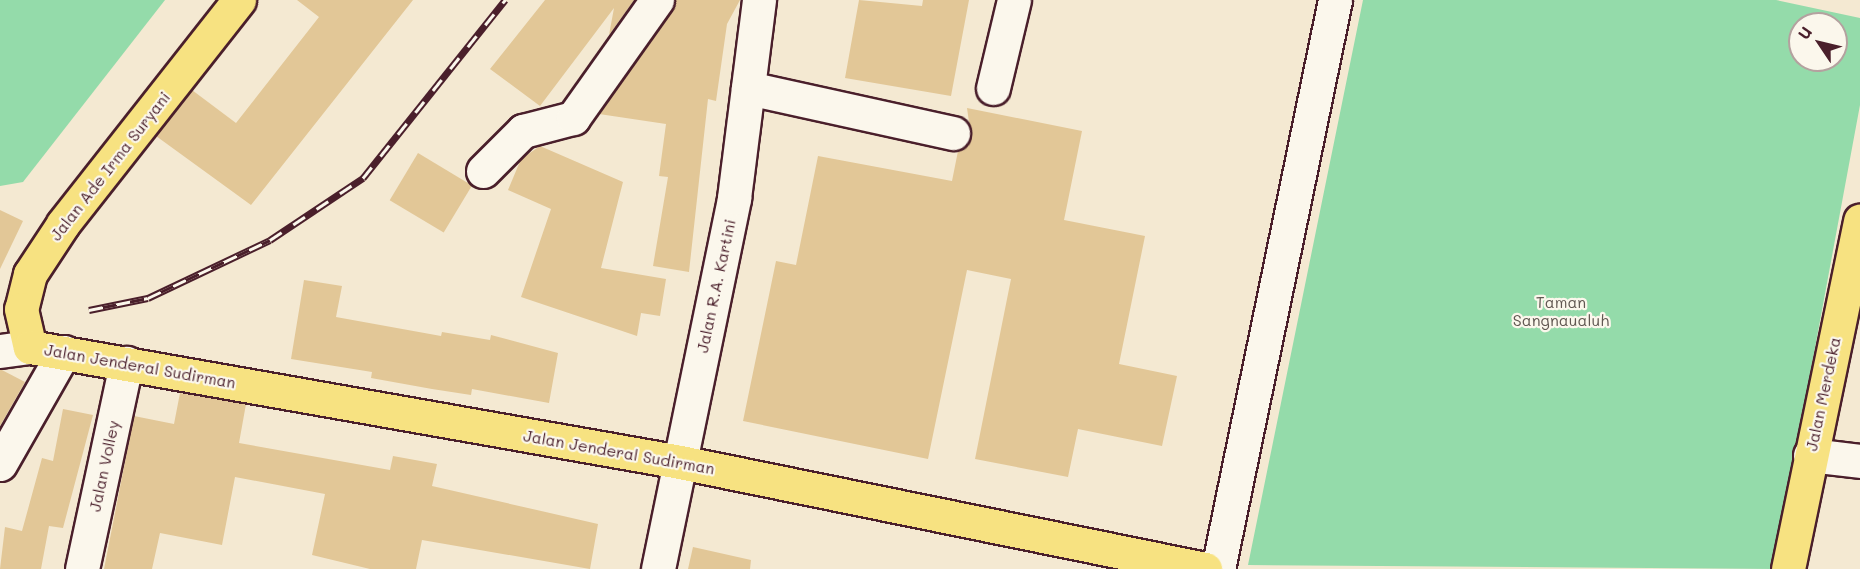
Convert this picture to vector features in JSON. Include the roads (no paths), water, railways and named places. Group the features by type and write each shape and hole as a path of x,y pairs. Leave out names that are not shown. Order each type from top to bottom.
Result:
{"main road":[{"name":"Jalan Ade Irma Suryani","path":"15,349 21,309 30,274 63,224 239,0"},
{"name":"Jalan Merdeka","path":"1788,569 1860,220"},
{"name":"Jalan Jenderal Sudirman","path":"15,349 64,352 680,462 1192,567"}],"street":[{"path":"483,171 523,131 573,118 657,0"},
{"name":"Jalan R.A. Kartini","path":"658,569 734,198 759,0"},
{"path":"993,88 1014,0"},
{"path":"1218,569 1335,0"},
{"path":"748,88 953,133"},
{"path":"0,464 64,352"},
{"name":"Jalan Volley","path":"82,569 126,363"},
{"path":"1810,455 1860,461"}],"railway":[{"path":"89,310 148,298 270,240 363,178 505,0"}],"park label":[{"name":"Taman Sangnaualuh","path":"1561,311"}]}
